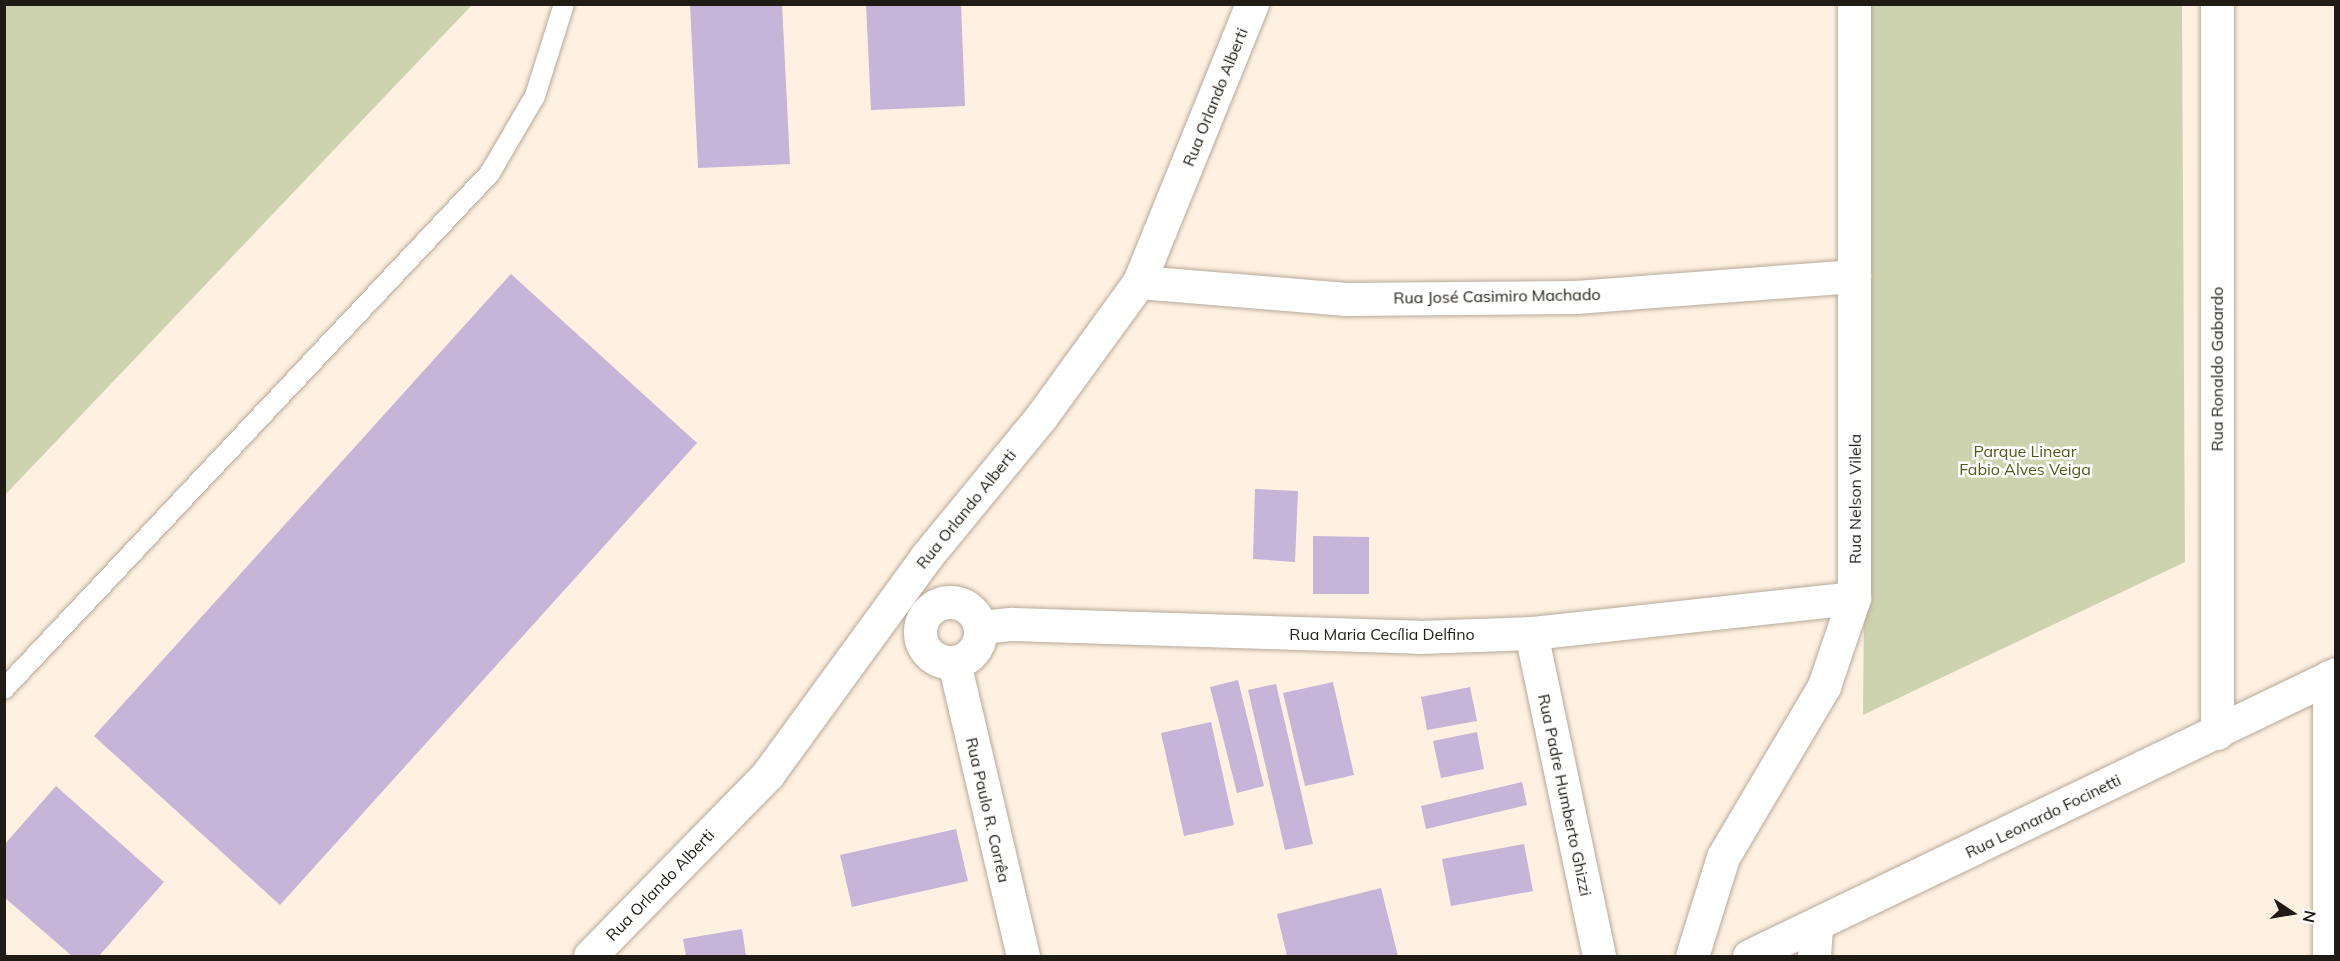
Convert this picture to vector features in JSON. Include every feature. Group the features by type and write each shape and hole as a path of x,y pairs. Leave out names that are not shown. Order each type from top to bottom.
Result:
{"street":[{"name":"Rua Orlando Alberti","path":"590,957 768,774 926,557 1041,417 1139,282 1252,4"},
{"name":"Rua Nelson Vilela","path":"1692,957 1723,857 1824,686 1854,598 1854,4"},
{"name":"Rua Ronaldo Gabardo","path":"2217,4 2217,733"},
{"name":"Rua José Casimiro Machado","path":"1139,282 1346,299 1563,297 1854,276"},
{"path":"926,557 934,605"},
{"name":"Rua Maria Cecília Delfino","path":"981,627 1012,624 1419,637 1531,633 1854,598"},
{"path":"948,600 963,604 975,613 981,627 978,643 969,656 954,662 938,660 924,650 919,634 922,618 934,605 948,600"},
{"name":"Rua Padre Humberto Ghizzi","path":"1531,633 1599,957"},
{"name":"Rua Paulo R. Corrêa","path":"954,662 1023,957"},
{"name":"Rua Leonardo Focinetti","path":"1749,957 1815,941 2332,675"},
{"path":"2329,957 2332,675"}],"lane":[{"path":"4,689 490,173 535,96 564,4"}],"green space":[{"path":"4,5 472,5 5,495"},
{"name":"Parque Linear Fabio Alves Veiga","path":"1869,5 2182,5 2185,562 1863,715"}],"building":[{"path":"690,4 782,4 790,164 698,168"},
{"path":"866,4 961,4 965,106 871,110"},
{"path":"511,274 697,443 280,905 94,736"},
{"path":"1255,489 1298,491 1295,562 1253,559"},
{"path":"1313,536 1369,537 1369,594 1313,594"},
{"path":"1238,680 1264,786 1237,793 1210,687"},
{"path":"1333,682 1354,775 1305,786 1283,693"},
{"path":"1276,684 1313,844 1285,850 1248,690"},
{"path":"1470,687 1477,721 1427,730 1421,697"},
{"path":"1211,722 1234,825 1184,836 1161,733"},
{"path":"1477,732 1484,769 1441,778 1433,741"},
{"path":"1522,782 1527,805 1426,829 1421,806"},
{"path":"56,786 164,882 99,956 72,956 4,897 4,845"},
{"path":"956,829 968,881 852,907 840,855"},
{"path":"1524,844 1533,891 1451,906 1442,859"},
{"path":"1381,888 1398,956 1287,956 1277,914"},
{"path":"742,929 746,956 686,956 683,939"}]}
